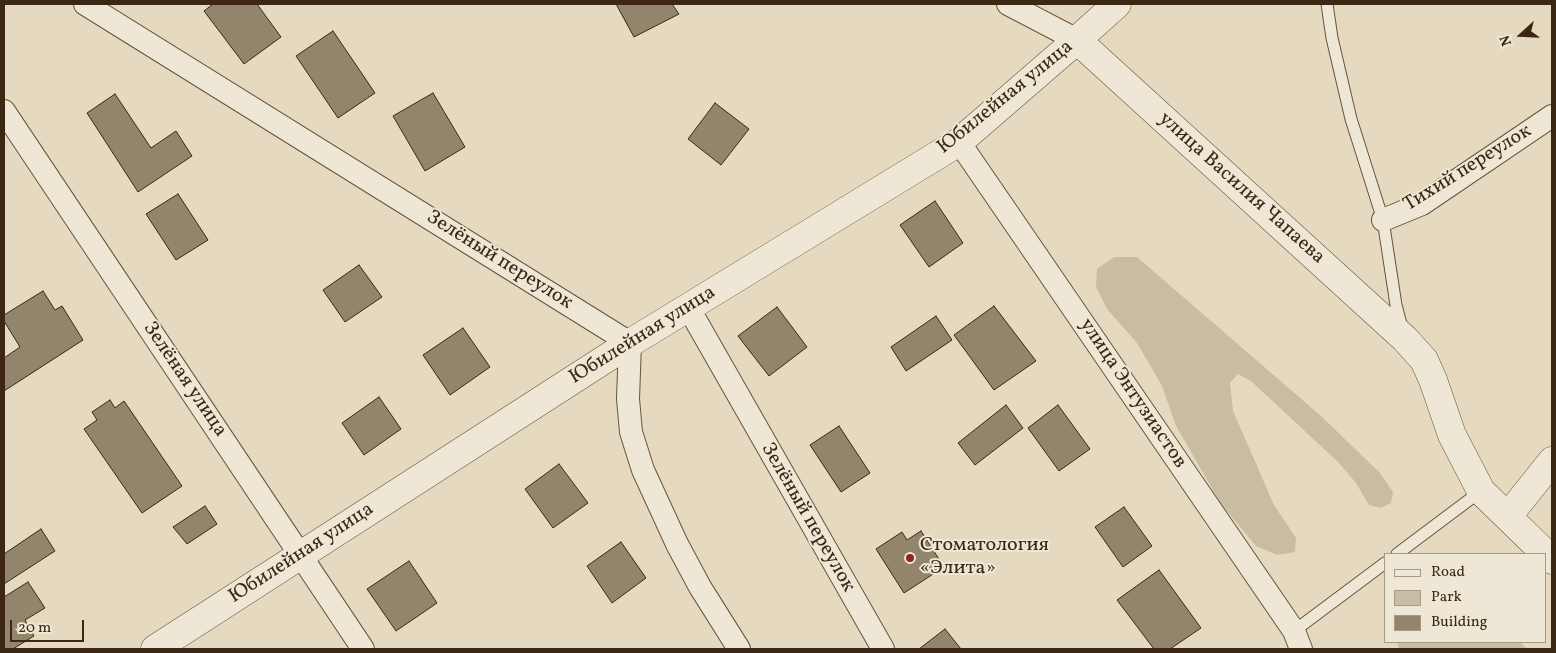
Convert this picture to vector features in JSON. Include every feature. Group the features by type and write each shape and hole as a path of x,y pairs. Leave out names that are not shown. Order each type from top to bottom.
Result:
{"street":[{"name":"Зелёный переулок","path":"85,4 630,343"},
{"path":"1008,4 1077,40"},
{"name":"Юбилейная улица","path":"155,649 630,343 959,142 1116,4"},
{"name":"улица Василия Чапаева","path":"1077,40 1405,339 1424,360 1452,435 1481,491 1545,553"},
{"name":"Зелёная улица","path":"4,111 363,649"},
{"name":"Тихий переулок","path":"1383,220 1422,204 1552,116"},
{"name":"улица Энтузиастов","path":"959,142 1297,640"},
{"name":"Зелёный переулок","path":"688,307 883,649"},
{"path":"630,343 628,399 631,432 643,470 677,544 700,587 739,649"},
{"path":"1508,516 1552,461"}],"lane":[{"name":"улица Василия Чапаева","path":"1327,4 1332,38 1351,119 1383,220 1396,305 1405,339"},
{"path":"1398,553 1481,491"},
{"path":"1297,640 1384,564"}],"green space":[{"path":"1114,257 1137,257 1321,416 1380,473 1393,492 1391,503 1381,508 1369,505 1356,483 1338,462 1251,381 1238,374 1230,383 1233,411 1274,505 1296,538 1295,552 1277,555 1256,546 1221,504 1176,426 1162,386 1137,343 1107,309 1096,287 1097,269"},
{"path":"1397,643 1521,643 1527,649 1399,649"}],"building":[{"path":"213,4 257,4 281,37 244,64 204,11"},
{"path":"616,4 672,4 679,14 634,37"},
{"path":"333,31 375,93 338,118 296,56"},
{"path":"433,93 465,147 425,171 393,116"},
{"path":"115,94 151,148 176,131 192,156 138,192 87,113"},
{"path":"715,103 749,129 721,165 688,139"},
{"path":"178,194 208,240 176,260 146,214"},
{"path":"935,201 963,243 929,267 900,225"},
{"path":"359,265 382,297 345,322 323,290"},
{"path":"43,291 55,310 62,306 83,340 4,391 4,358 20,347 4,321 4,315"},
{"path":"994,306 1036,361 994,390 954,335"},
{"path":"777,307 807,347 769,376 738,336"},
{"path":"936,316 952,340 906,371 891,347"},
{"path":"463,328 490,367 450,395 423,355"},
{"path":"379,397 401,429 364,455 342,423"},
{"path":"110,400 115,408 124,401 182,486 142,513 84,429 97,420 92,412"},
{"path":"1006,405 1023,428 975,465 958,443"},
{"path":"1058,405 1090,449 1059,471 1028,428"},
{"path":"839,426 870,473 841,492 810,445"},
{"path":"559,464 588,503 553,528 525,489"},
{"path":"205,506 217,524 187,544 173,527"},
{"path":"1124,507 1152,546 1123,567 1095,527"},
{"path":"41,529 55,551 4,584 4,554"},
{"name":"Стоматология «Элита»","path":"921,531 944,567 904,593 876,549 902,532 907,540"},
{"path":"621,542 646,578 612,603 587,566"},
{"path":"409,561 437,603 396,631 367,589"},
{"path":"1159,570 1201,628 1170,649 1154,649 1117,600"},
{"path":"28,582 45,608 25,620 34,636 13,649 4,649 4,597"},
{"path":"945,629 961,649 919,649"}],"place":[{"name":"Стоматология «Элита»","path":"910,558"}]}
